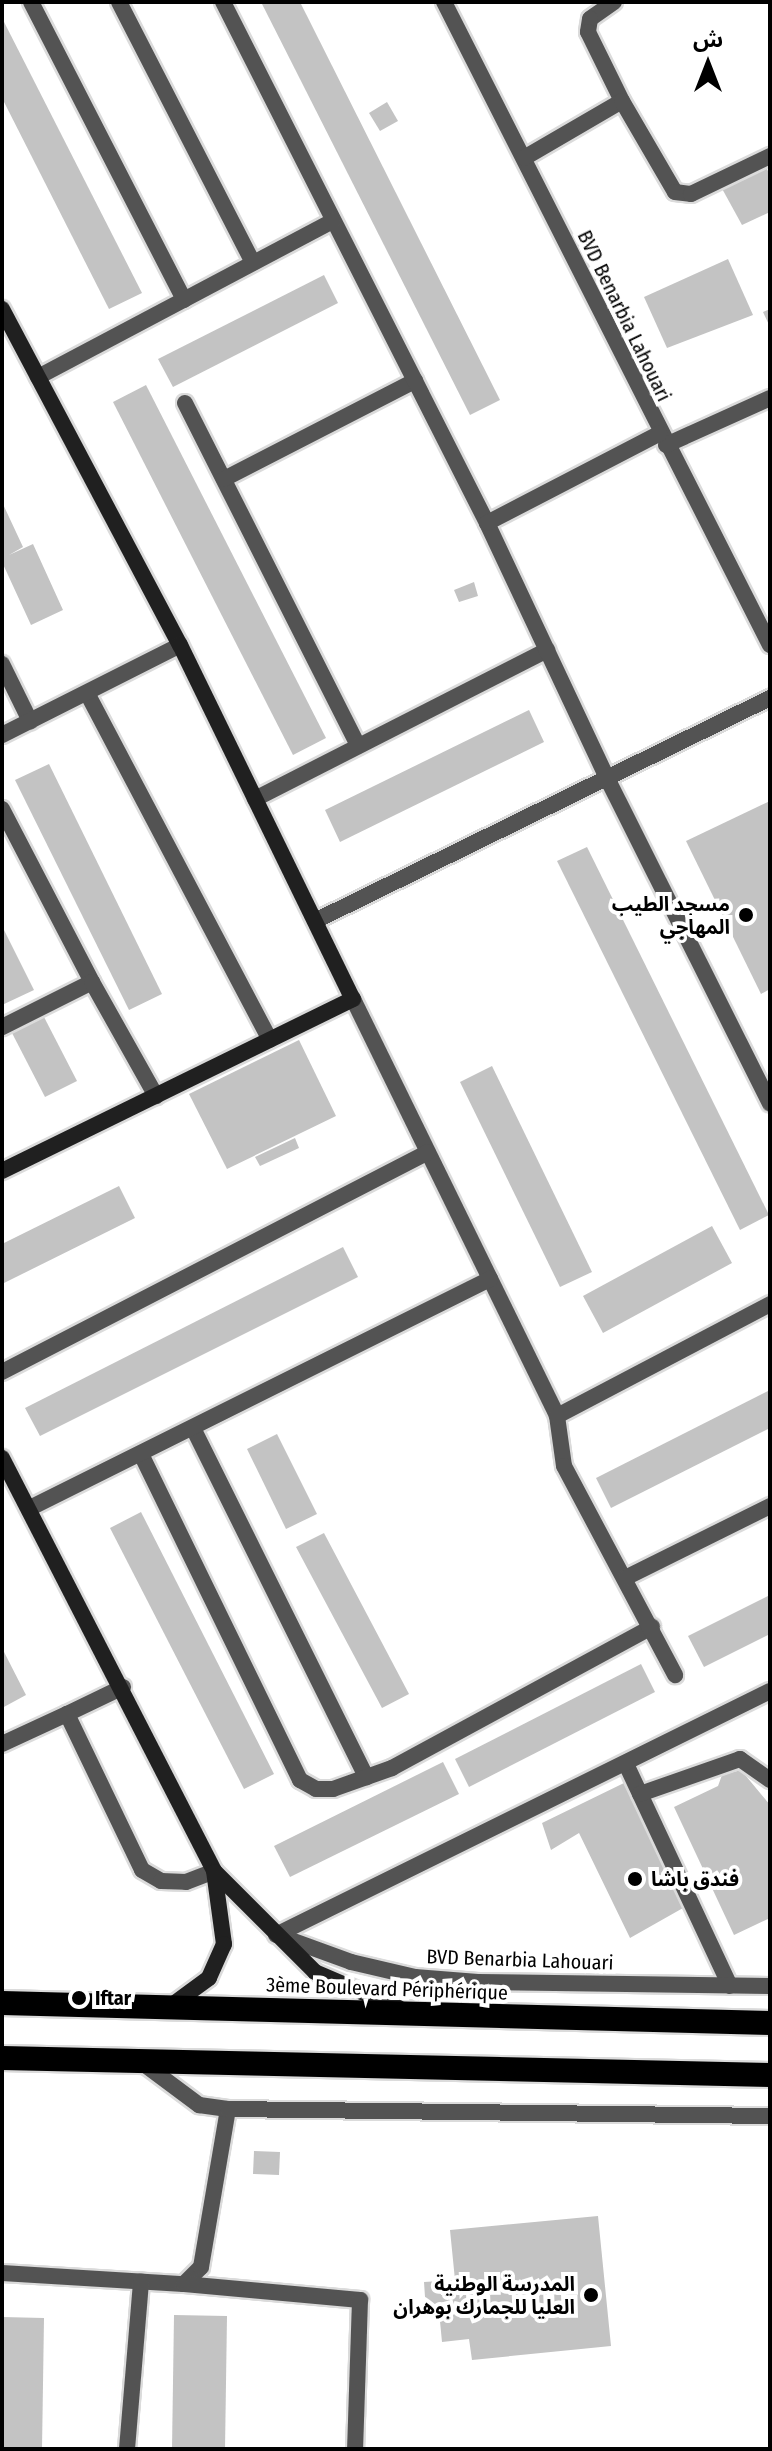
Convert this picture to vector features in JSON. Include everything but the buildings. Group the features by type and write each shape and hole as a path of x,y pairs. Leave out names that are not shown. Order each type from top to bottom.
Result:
{"highway":[{"name":"3ème Boulevard Périphérique","path":"2,2003 165,2010 770,2023"},
{"path":"2,2058 144,2064 770,2075"}],"street":[{"path":"31,2 184,300"},
{"path":"119,2 253,263"},
{"path":"223,2 487,523 607,778 770,1103"},
{"name":"BVD Benarbia Lahouari","path":"444,2 662,440 770,645"},
{"path":"614,2 590,19 588,32 664,182 681,194 770,156"},
{"path":"524,158 622,101"},
{"path":"38,377 333,221"},
{"path":"2,309 180,645 557,1416 564,1466 602,1542 627,1577 675,1675"},
{"path":"224,479 415,381"},
{"path":"487,523 662,440 770,398"},
{"path":"185,403 358,746"},
{"path":"2,735 180,645"},
{"path":"255,799 547,650"},
{"path":"2,664 30,721"},
{"path":"87,693 270,1040"},
{"path":"315,921 770,698"},
{"path":"2,809 92,982 156,1096"},
{"path":"2,1027 92,982"},
{"path":"2,1171 353,999"},
{"path":"2,1372 428,1152"},
{"path":"30,1508 490,1279"},
{"path":"557,1416 770,1304"},
{"path":"193,1428 366,1777"},
{"path":"141,1454 300,1780 316,1789 333,1789 366,1777 652,1627"},
{"path":"2,1458 123,1687 214,1871 315,1972 412,2014"},
{"path":"627,1577 770,1506"},
{"path":"2,1744 123,1687"},
{"path":"276,1935 770,1691"},
{"path":"67,1714 142,1870 161,1881 186,1882 214,1871"},
{"path":"640,1794 740,1759 770,1780"},
{"path":"626,1764 730,1986"},
{"path":"165,2010 209,1978 224,1944 214,1871"},
{"name":"BVD Benarbia Lahouari","path":"276,1935 351,1962 415,1977 770,1986"},
{"path":"2,1993 38,2005"},
{"path":"144,2064 199,2105 228,2109 770,2116"},
{"path":"184,2284 201,2267 228,2109"},
{"path":"2,2273 184,2284 360,2300 355,2449"},
{"path":"127,2449 141,2282"}],"place":[{"name":"مسجد الطيب المهاجي","path":"746,915"},
{"name":"فندق باشا","path":"635,1879"},
{"name":"Iftar","path":"79,1998"},
{"name":"المدرسة الوطنية العليا للجمارك بوهران","path":"591,2295"}]}
